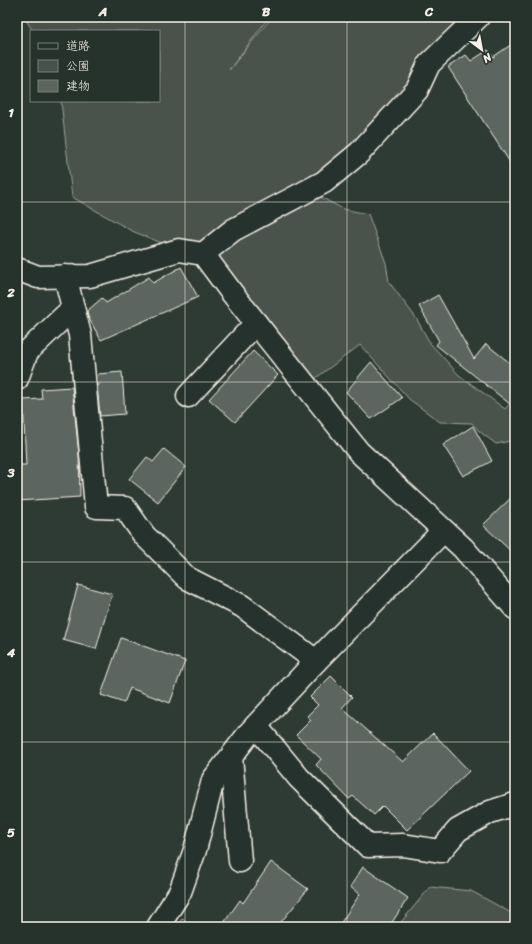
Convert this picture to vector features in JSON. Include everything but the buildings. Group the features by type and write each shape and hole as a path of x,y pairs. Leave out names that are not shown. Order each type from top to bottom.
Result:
{"street":[{"path":"203,254 233,230 324,182 358,153 417,90 429,64 478,17"},
{"path":"17,269 38,277 90,276 179,250 203,254 359,452 463,548 515,608"},
{"path":"65,276 80,335 96,507 125,508 144,535 187,578 242,606 316,661"},
{"path":"17,379 27,352 73,308"},
{"path":"188,396 256,323"},
{"path":"158,927 180,892 195,850 213,780 256,726 316,661 443,531"},
{"path":"256,726 299,778 368,846 403,845 440,851 458,830 490,812 515,804"},
{"path":"231,757 240,861"}],"green space":[{"path":"24,17 269,17 229,70 272,17 469,17 359,153 206,250 179,250 132,231 72,197 61,102 160,102 160,30 32,30"},
{"path":"313,193 343,209 368,214 386,263 389,282 416,318 430,343 459,375 505,409 515,398 515,440 496,444 479,431 472,423 440,422 409,399 360,345 308,384 206,254"},
{"path":"430,887 471,891 515,915 515,927 397,927"},
{"path":"183,918 191,927 174,927"}]}
